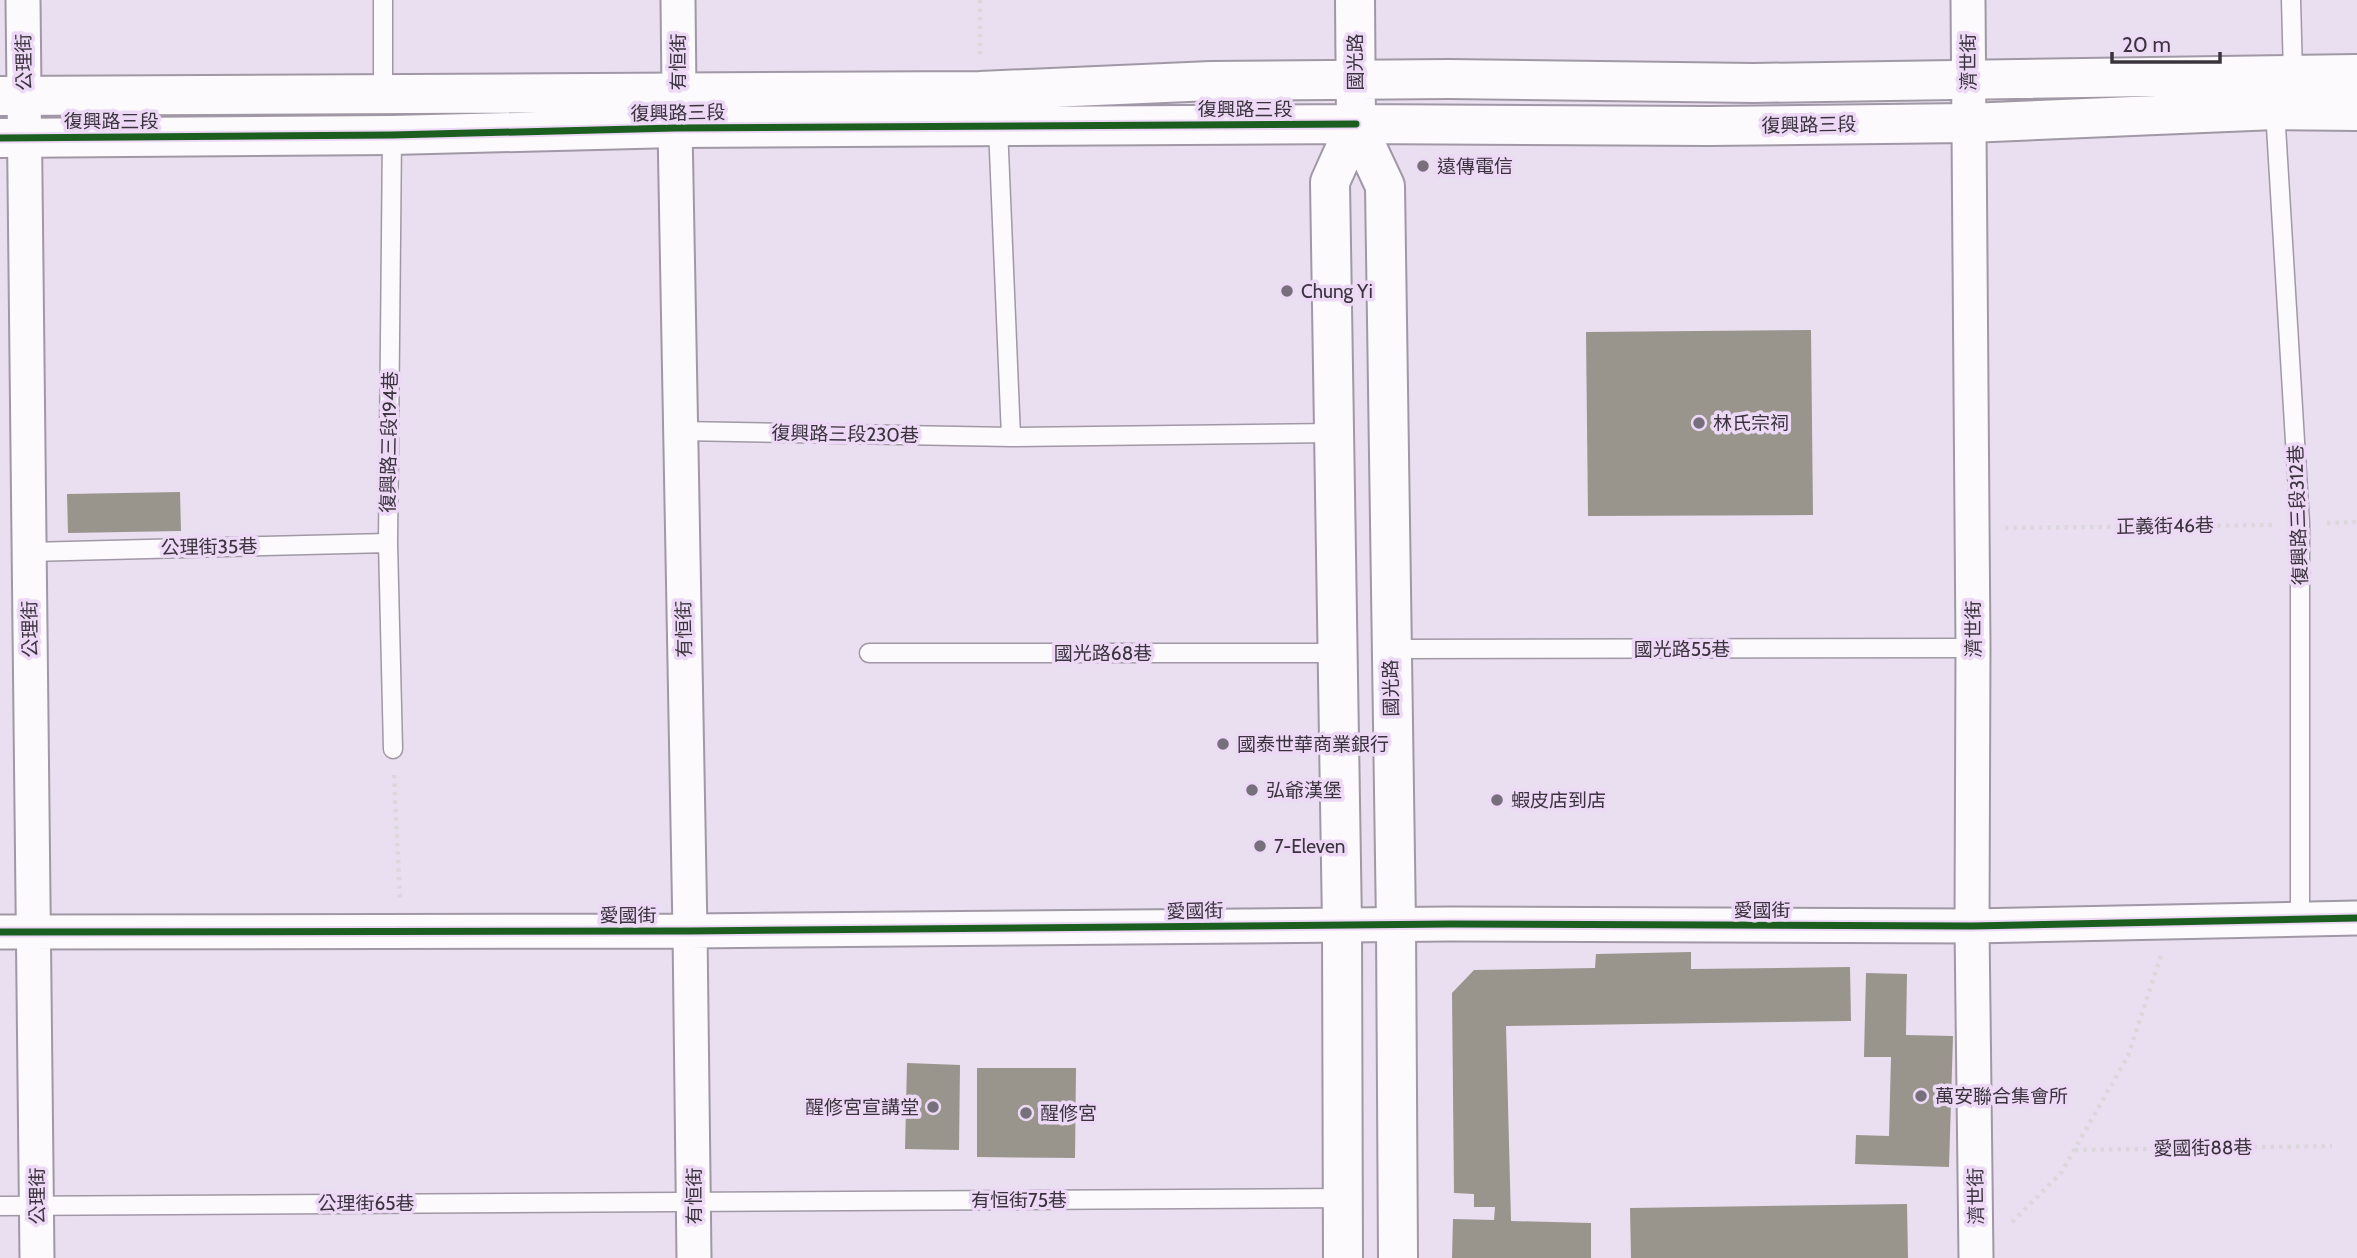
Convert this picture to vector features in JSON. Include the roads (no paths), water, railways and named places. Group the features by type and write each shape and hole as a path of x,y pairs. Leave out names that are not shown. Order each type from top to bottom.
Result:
{"main road":[{"name":"國光路","path":"1355,0 1356,124 1385,186 1398,1258"},
{"name":"復興路三段","path":"13,138 392,135 677,110 980,91 1211,81 1355,79 1754,83 2357,74"},
{"name":"復興路三段","path":"12,95 383,94 998,127 1969,123 2275,110 2357,111"},
{"name":"國光路","path":"1343,1258 1342,925 1330,182 1356,124"}],"street":[{"name":"公理街","path":"23,0 12,95 29,552 37,1258"},
{"name":"有恒街","path":"678,0 680,431 694,1258"},
{"name":"濟世街","path":"1968,0 1976,1258"},
{"name":"愛國街","path":"0,932 690,931 1342,925 1972,926 2357,918"}],"lane":[{"path":"383,0 383,94"},
{"path":"2291,0 2293,74"},
{"name":"復興路三段312巷","path":"2275,110 2300,524 2300,919"},
{"path":"998,127 1011,437"},
{"name":"復興路三段194巷","path":"392,135 388,543 393,749"},
{"name":"復興路三段230巷","path":"680,431 1011,437 1333,433"},
{"name":"公理街35巷","path":"29,552 388,543"},
{"name":"國光路55巷","path":"1391,649 1973,648"},
{"name":"國光路68巷","path":"869,653 1337,653"},
{"path":"0,939 33,931"},
{"name":"有恒街75巷","path":"694,1202 1343,1198"},
{"name":"公理街65巷","path":"0,1206 694,1202"}],"place":[{"name":"遠傳電信","path":"1423,166"},
{"name":"Chung Yi","path":"1287,291"},
{"name":"林氏宗祠","path":"1699,423"},
{"name":"國泰世華商業銀行","path":"1223,744"},
{"name":"弘爺漢堡","path":"1252,790"},
{"name":"蝦皮店到店","path":"1497,800"},
{"name":"7-Eleven","path":"1260,846"},
{"name":"萬安聯合集會所","path":"1921,1096"},
{"name":"醒修宮宣講堂","path":"933,1107"},
{"name":"醒修宮","path":"1026,1113"}]}
